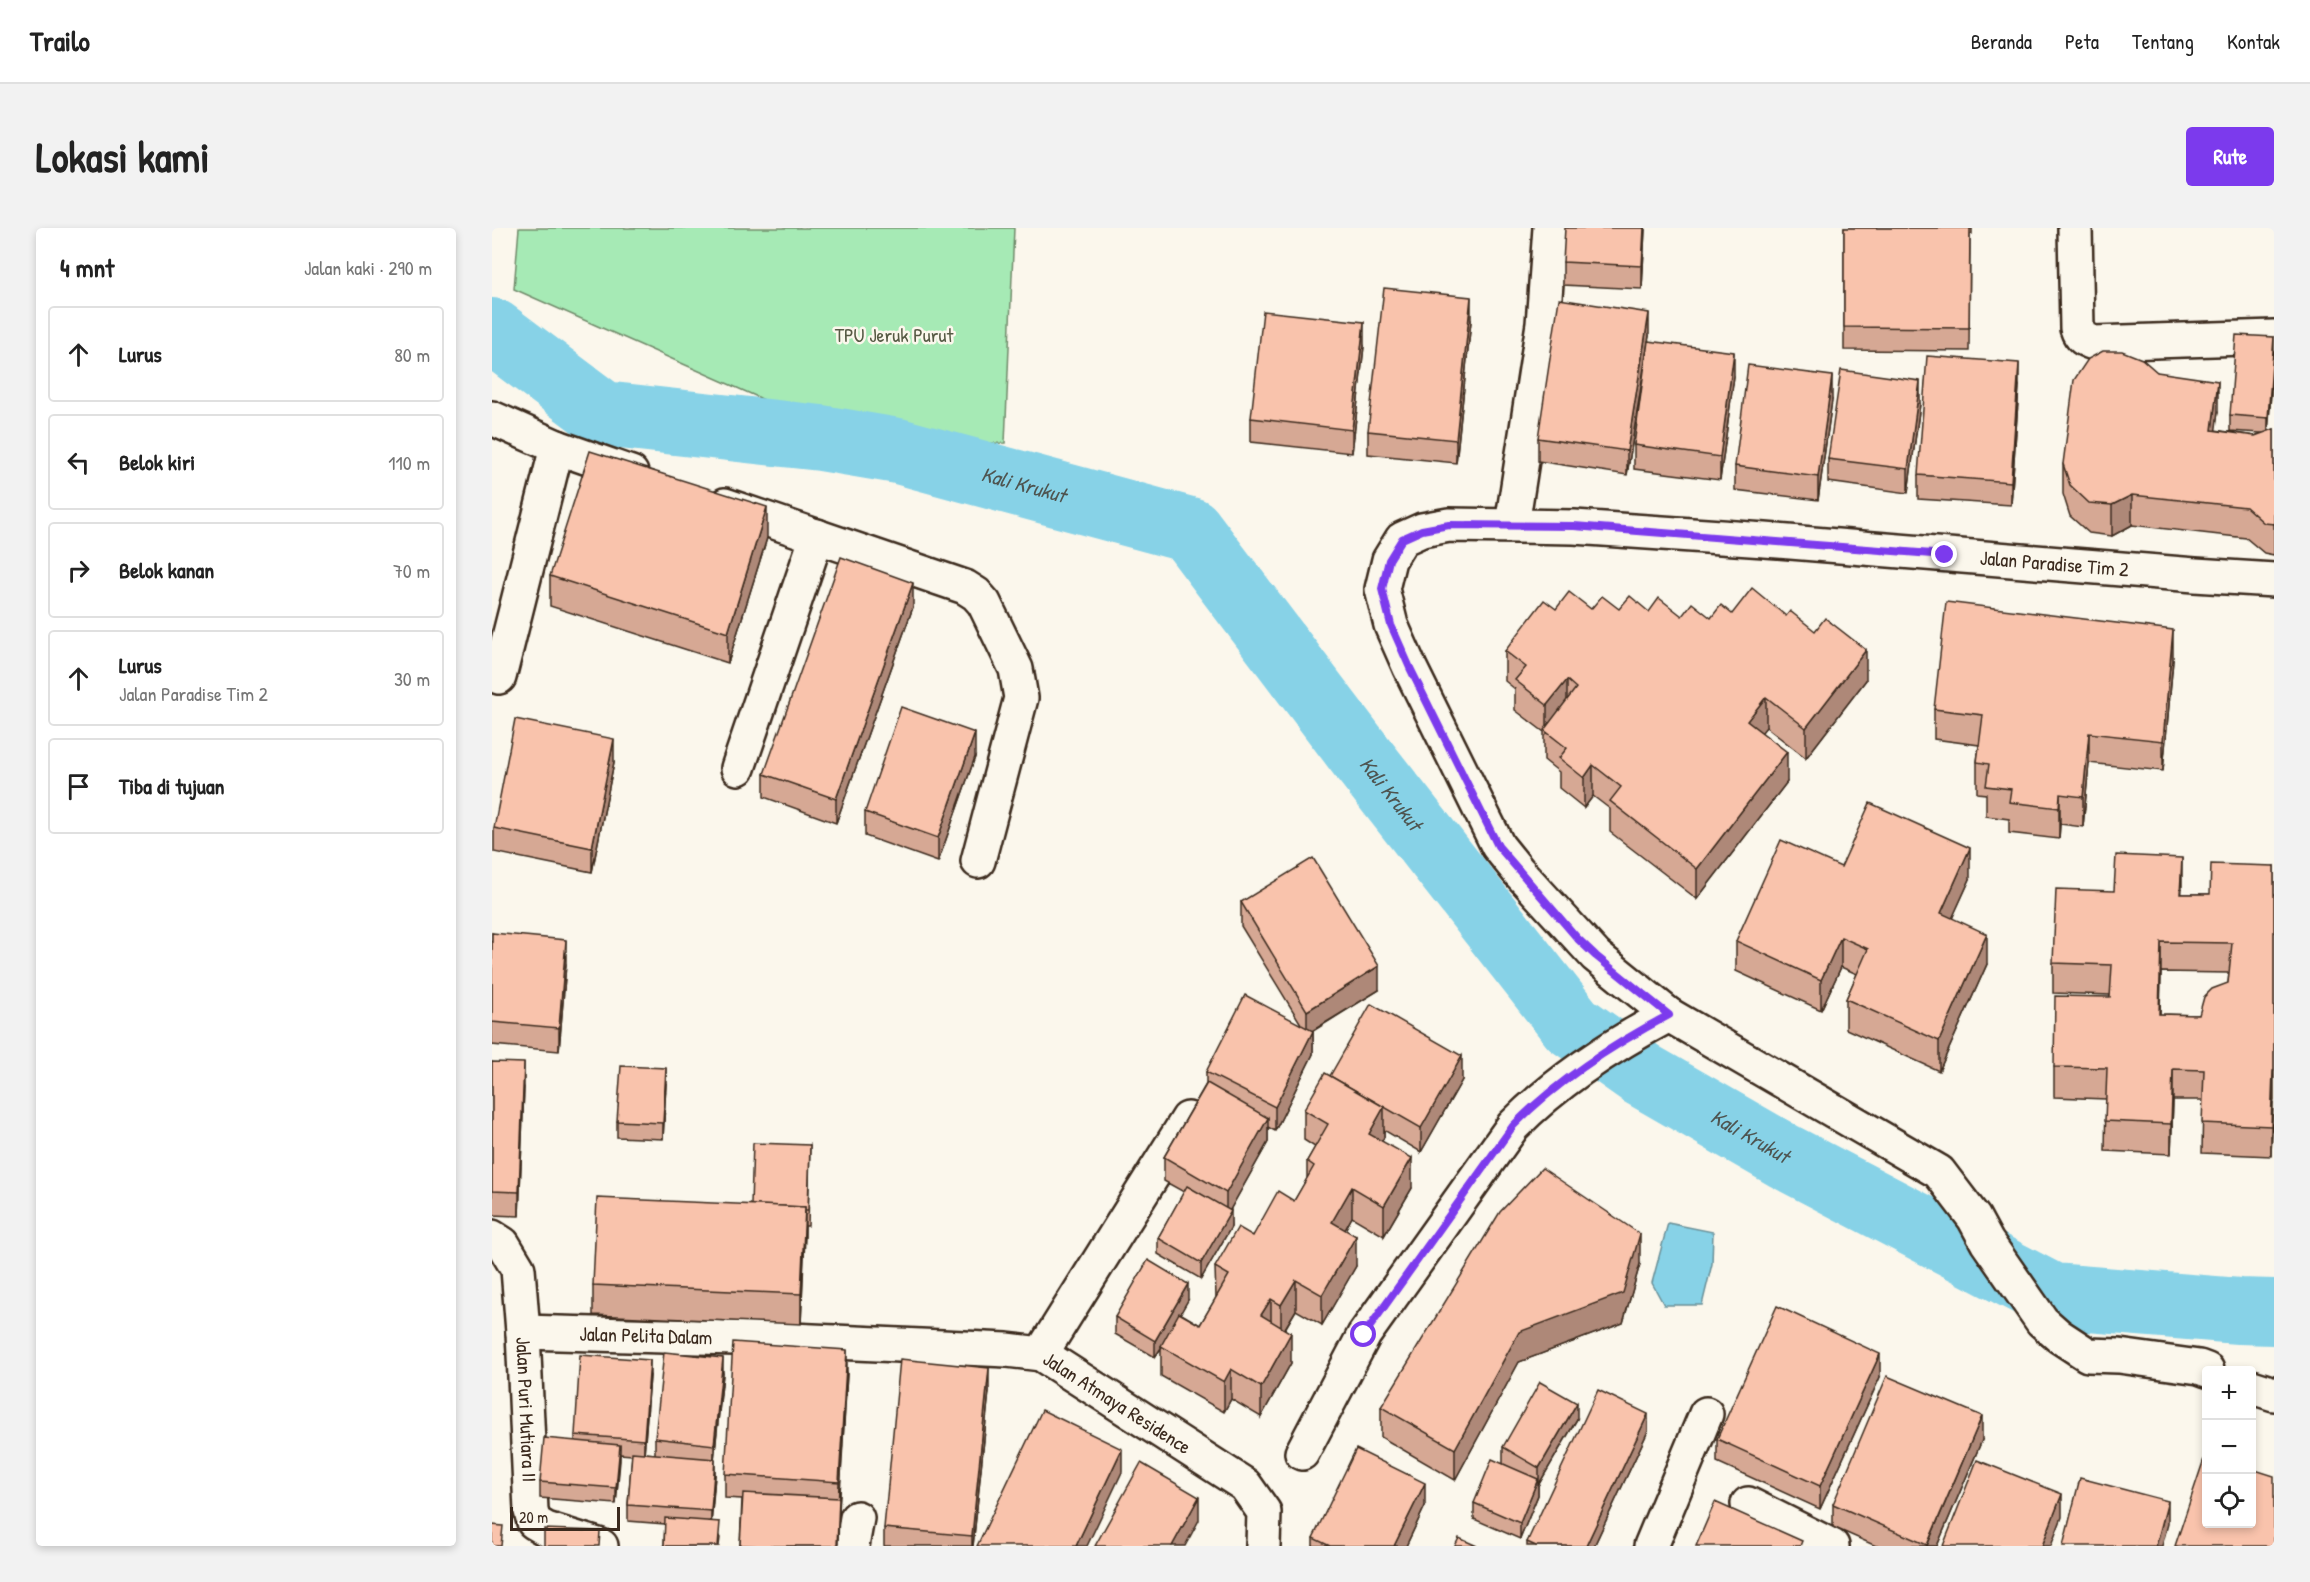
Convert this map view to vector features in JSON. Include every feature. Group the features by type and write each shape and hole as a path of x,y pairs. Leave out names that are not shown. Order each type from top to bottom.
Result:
{"street":[{"path":"1512,525 1543,324 1550,228"},
{"path":"2075,228 2077,328 2081,338 2094,343 2274,337"},
{"path":"492,418 557,447 658,482"},
{"path":"499,677 557,447"},
{"path":"692,494 965,587 984,603 1016,669 1021,698 978,861"},
{"name":"Jalan Paradise Tim 2","path":"1657,1021 1584,945 1498,846 1391,625 1382,589 1389,560 1402,539 1422,530 1449,525 1574,526 2274,580"},
{"path":"738,768 817,536"},
{"path":"1302,1453 1364,1335 1513,1126 1531,1108 1571,1077 1657,1021 1939,1172 1974,1218 1987,1242 2042,1321 2059,1336 2088,1355 2130,1358 2202,1368"},
{"path":"1041,1354 1201,1098"},
{"name":"Jalan Puri Mutiara II","path":"492,1237 503,1244 518,1269 531,1511 534,1522 546,1529 601,1546"},
{"name":"Jalan Pelita Dalam","path":"523,1332 770,1339"},
{"name":"Jalan Atmaya Residence","path":"770,1339 1041,1354 1245,1485 1264,1512 1263,1546"},
{"path":"2256,1388 2274,1394"},
{"path":"1651,1546 1706,1414"},
{"path":"1748,1504 1832,1546"}],"green space":[{"name":"TPU Jeruk Purut","path":"519,228 1014,228 1005,443 866,445 514,289"}],"water":[{"path":"1668,1223 1713,1232 1712,1264 1702,1305 1664,1305 1652,1283"}],"building":[{"path":"1565,228 1644,228 1642,266 1563,262"},
{"path":"1844,228 1970,228 1969,328 1844,327"},
{"path":"1384,288 1471,297 1456,440 1368,431"},
{"path":"1559,299 1649,313 1627,451 1538,438"},
{"path":"1263,311 1364,322 1352,430 1251,418"},
{"path":"2236,335 2274,337 2268,418 2230,415"},
{"path":"1648,341 1734,352 1720,457 1634,445"},
{"path":"2103,351 2122,351 2142,359 2157,372 2218,381 2212,430 2255,436 2274,429 2274,524 2264,523 2246,507 2132,495 2112,505 2089,503 2070,485 2063,464 2074,380 2088,359"},
{"path":"1927,356 2019,363 2011,482 1918,475"},
{"path":"1748,365 1832,376 1818,477 1735,466"},
{"path":"1841,370 1920,381 1908,469 1828,459"},
{"path":"590,451 767,507 728,633 550,576"},
{"path":"841,557 913,583 836,799 764,774"},
{"path":"1752,588 1786,616 1790,611 1815,631 1825,618 1866,650 1806,728 1766,697 1747,721 1787,752 1697,869 1610,801 1621,787 1593,765 1584,778 1559,758 1567,748 1544,730 1576,688 1567,680 1547,705 1515,680 1526,667 1505,651 1544,600 1556,609 1569,592 1591,609 1602,596 1619,609 1630,596 1649,612 1659,598 1682,616 1692,603 1711,618 1721,605 1732,614"},
{"path":"1946,602 2173,630 2163,741 2089,733 2083,797 2060,794 2059,808 2009,802 2011,789 1986,786 1989,764 1977,762 1983,715 1934,709"},
{"path":"901,707 975,733 938,838 865,812"},
{"path":"515,719 614,739 592,848 494,828"},
{"path":"1870,803 1970,848 1941,913 1987,934 1939,1041 1846,999 1868,949 1841,937 1821,980 1736,941 1781,840 1841,867"},
{"path":"2116,855 2182,858 2180,894 2210,894 2211,864 2274,866 2274,1071 2271,1126 2202,1123 2204,1070 2173,1069 2171,1124 2105,1121 2107,1068 2054,1067 2055,996 2110,997 2112,965 2053,963 2056,889 2114,891","holes":["2161,942 2232,943 2228,983 2212,989 2204,997 2199,1015 2159,1014"]},
{"path":"1313,858 1379,966 1307,1011 1241,902"},
{"path":"492,933 566,940 559,1028 492,1022"},
{"path":"1245,995 1313,1031 1275,1107 1206,1072"},
{"path":"1371,1004 1462,1056 1421,1128 1330,1076"},
{"path":"492,1062 524,1063 519,1192 492,1191"},
{"path":"621,1066 666,1068 663,1123 617,1121"},
{"path":"1325,1073 1384,1107 1369,1134 1412,1158 1384,1206 1352,1187 1332,1222 1356,1236 1322,1295 1296,1280 1281,1305 1271,1299 1261,1315 1291,1333 1261,1387 1231,1369 1224,1382 1161,1346 1179,1313 1200,1325 1229,1275 1215,1267 1238,1227 1253,1236 1278,1191 1294,1201 1314,1166 1307,1161 1328,1124 1304,1110"},
{"path":"1207,1083 1268,1118 1226,1193 1164,1157"},
{"path":"753,1143 810,1145 808,1210 805,1210 805,1207 751,1205"},
{"path":"1542,1168 1640,1234 1623,1293 1519,1332 1455,1449 1381,1407 1500,1212"},
{"path":"1187,1186 1231,1211 1201,1263 1158,1238"},
{"path":"597,1198 805,1207 801,1294 593,1285"},
{"path":"1148,1260 1188,1284 1155,1341 1115,1317"},
{"path":"1777,1306 1880,1354 1820,1486 1717,1439"},
{"path":"733,1342 847,1350 839,1482 725,1474"},
{"path":"664,1352 723,1358 714,1445 655,1438"},
{"path":"580,1355 650,1360 644,1440 575,1435"},
{"path":"900,1359 989,1368 972,1536 884,1528"},
{"path":"1887,1376 1982,1416 1927,1545 1833,1504"},
{"path":"1540,1382 1577,1403 1539,1468 1503,1447"},
{"path":"1598,1390 1648,1414 1586,1546 1536,1546 1527,1542"},
{"path":"1042,1410 1122,1449 1076,1546 977,1546"},
{"path":"544,1438 620,1445 616,1488 540,1482"},
{"path":"1356,1449 1425,1483 1394,1546 1330,1546 1313,1538"},
{"path":"632,1452 715,1459 711,1511 628,1505"},
{"path":"1492,1459 1538,1479 1520,1523 1474,1503"},
{"path":"1977,1460 2062,1494 2042,1546 1943,1546"},
{"path":"1141,1463 1199,1497 1172,1546 1095,1546"},
{"path":"2202,1465 2202,1528 2256,1528 2256,1470 2274,1476 2274,1546 2175,1546"},
{"path":"2080,1478 2168,1501 2156,1546 2063,1546"},
{"path":"743,1493 839,1498 837,1546 740,1545"},
{"path":"1715,1502 1802,1541 1800,1546 1696,1546"},
{"path":"665,1518 720,1522 718,1546 664,1546"},
{"path":"492,1525 503,1526 501,1546 492,1546"},
{"path":"544,1529 600,1531 599,1546 544,1546"},
{"path":"1459,1538 1477,1546 1455,1546"}],"waterway":[{"name":"Kali Krukut","path":"492,331 603,414 821,438 898,451 1190,530 1364,760 1572,1025 1643,1075 1784,1156 2052,1296 2274,1312"}],"route":[{"path":"1364,1335 1513,1126 1531,1108 1571,1077 1644,1028 1669,1015 1578,939 1498,846 1391,625 1382,589 1389,560 1402,539 1422,530 1449,525 1574,526 1945,555"}]}
